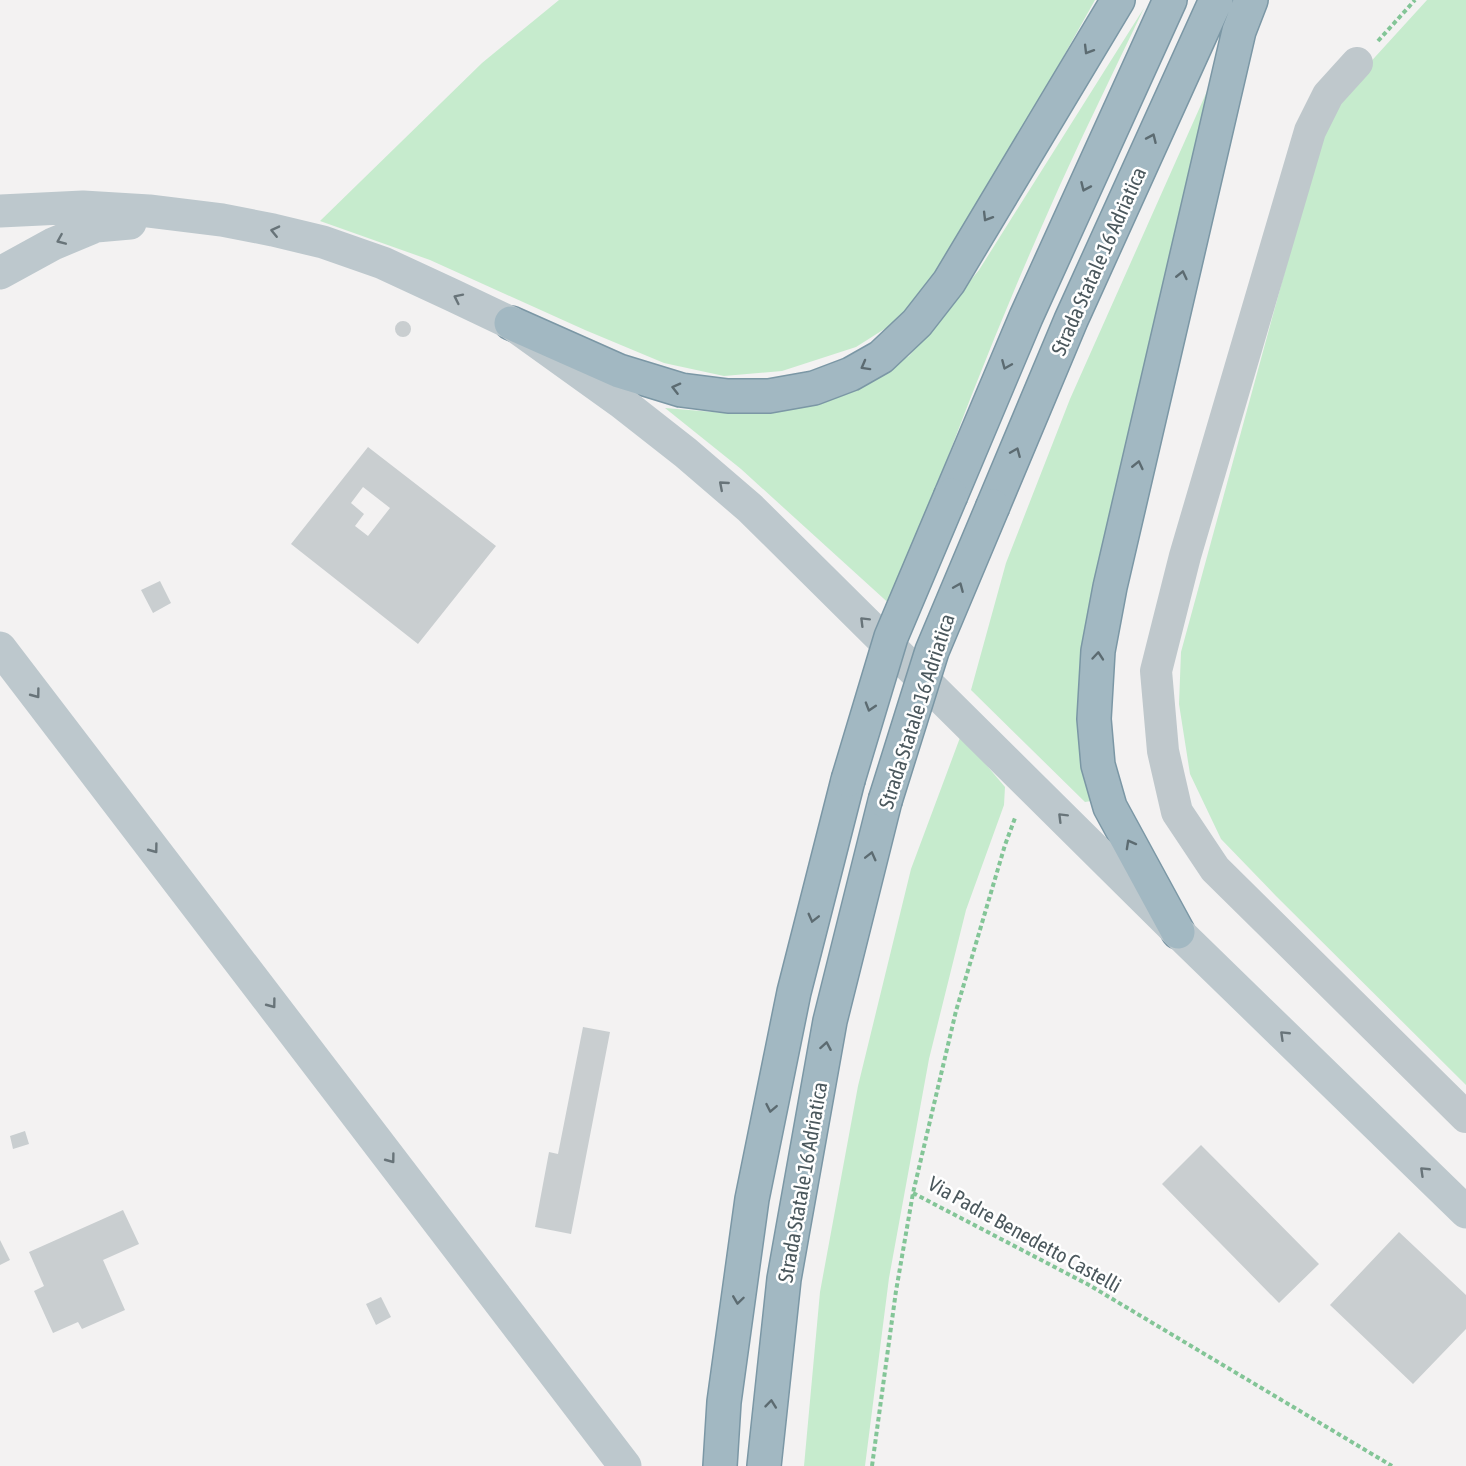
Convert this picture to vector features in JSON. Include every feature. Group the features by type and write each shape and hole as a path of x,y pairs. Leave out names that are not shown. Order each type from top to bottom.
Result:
{"highway":[{"path":"511,323 619,371 681,390 728,396 769,396 814,388 851,374 881,357 917,323 949,282 1118,0"},
{"name":"Strada Statale 16 Adriatica","path":"720,1466 724,1402 752,1199 791,1004 848,780 891,637 1026,317 1170,0"},
{"name":"Strada Statale 16 Adriatica","path":"764,1464 784,1279 830,1021 885,801 932,651 1071,320 1216,0"},
{"path":"1178,932 1110,807 1098,765 1094,719 1098,651 1110,587 1239,31 1251,0"}],"main road":[{"path":"0,211 83,207 149,211 222,220 273,230 323,242 373,260 511,323 621,402 686,453 750,508 1178,932 1466,1212"},
{"path":"0,273 53,243 96,226 156,221 222,220"},
{"path":"0,648 625,1466"}],"street":[{"path":"1357,63 1328,95 1310,131 1185,556 1156,671 1163,751 1177,812 1215,869 1466,1117"}],"path":[{"path":"1357,63 1415,0"},
{"name":"Via Padre Benedetto Castelli","path":"1029,784 1005,845 956,1011 914,1193 1089,1285 1392,1466"},
{"path":"872,1466 896,1291 914,1193"}],"green space":[{"path":"559,0 1095,0 942,270 905,316 856,347 782,371 724,376 664,363 430,260 320,221 482,63"},
{"path":"1427,0 1466,0 1466,1085 1221,839 1190,774 1179,704 1181,652 1324,128 1355,79"},
{"path":"1144,8 1060,185 1007,308 929,507 894,608 741,469 665,408 725,413 783,408 847,391 909,356 979,270"},
{"path":"1208,89 1144,385 1091,801 1085,802 971,690 1006,563 1070,399"},
{"path":"961,735 1005,787 1004,805 966,910 929,1059 889,1278 865,1466 804,1466 820,1292 858,1086 911,869"}],"building":[{"path":"403,321 411,329 403,337 395,329"},
{"path":"368,447 496,546 418,644 291,544","holes":["363,487 390,508 368,536 355,526 364,514 351,503"]},
{"path":"160,581 171,603 153,613 141,590"},
{"path":"583,1027 610,1032 571,1234 535,1227 549,1152 558,1154"},
{"path":"25,1131 29,1144 13,1149 10,1136"},
{"path":"1201,1145 1319,1264 1279,1303 1162,1184"},
{"path":"123,1210 139,1244 103,1260 125,1310 82,1329 78,1322 53,1333 34,1291 44,1286 29,1252"},
{"path":"1399,1232 1466,1295 1466,1329 1413,1384 1330,1305"},
{"path":"0,1240 10,1260 0,1265"},
{"path":"381,1297 391,1317 376,1325 366,1304"}]}
